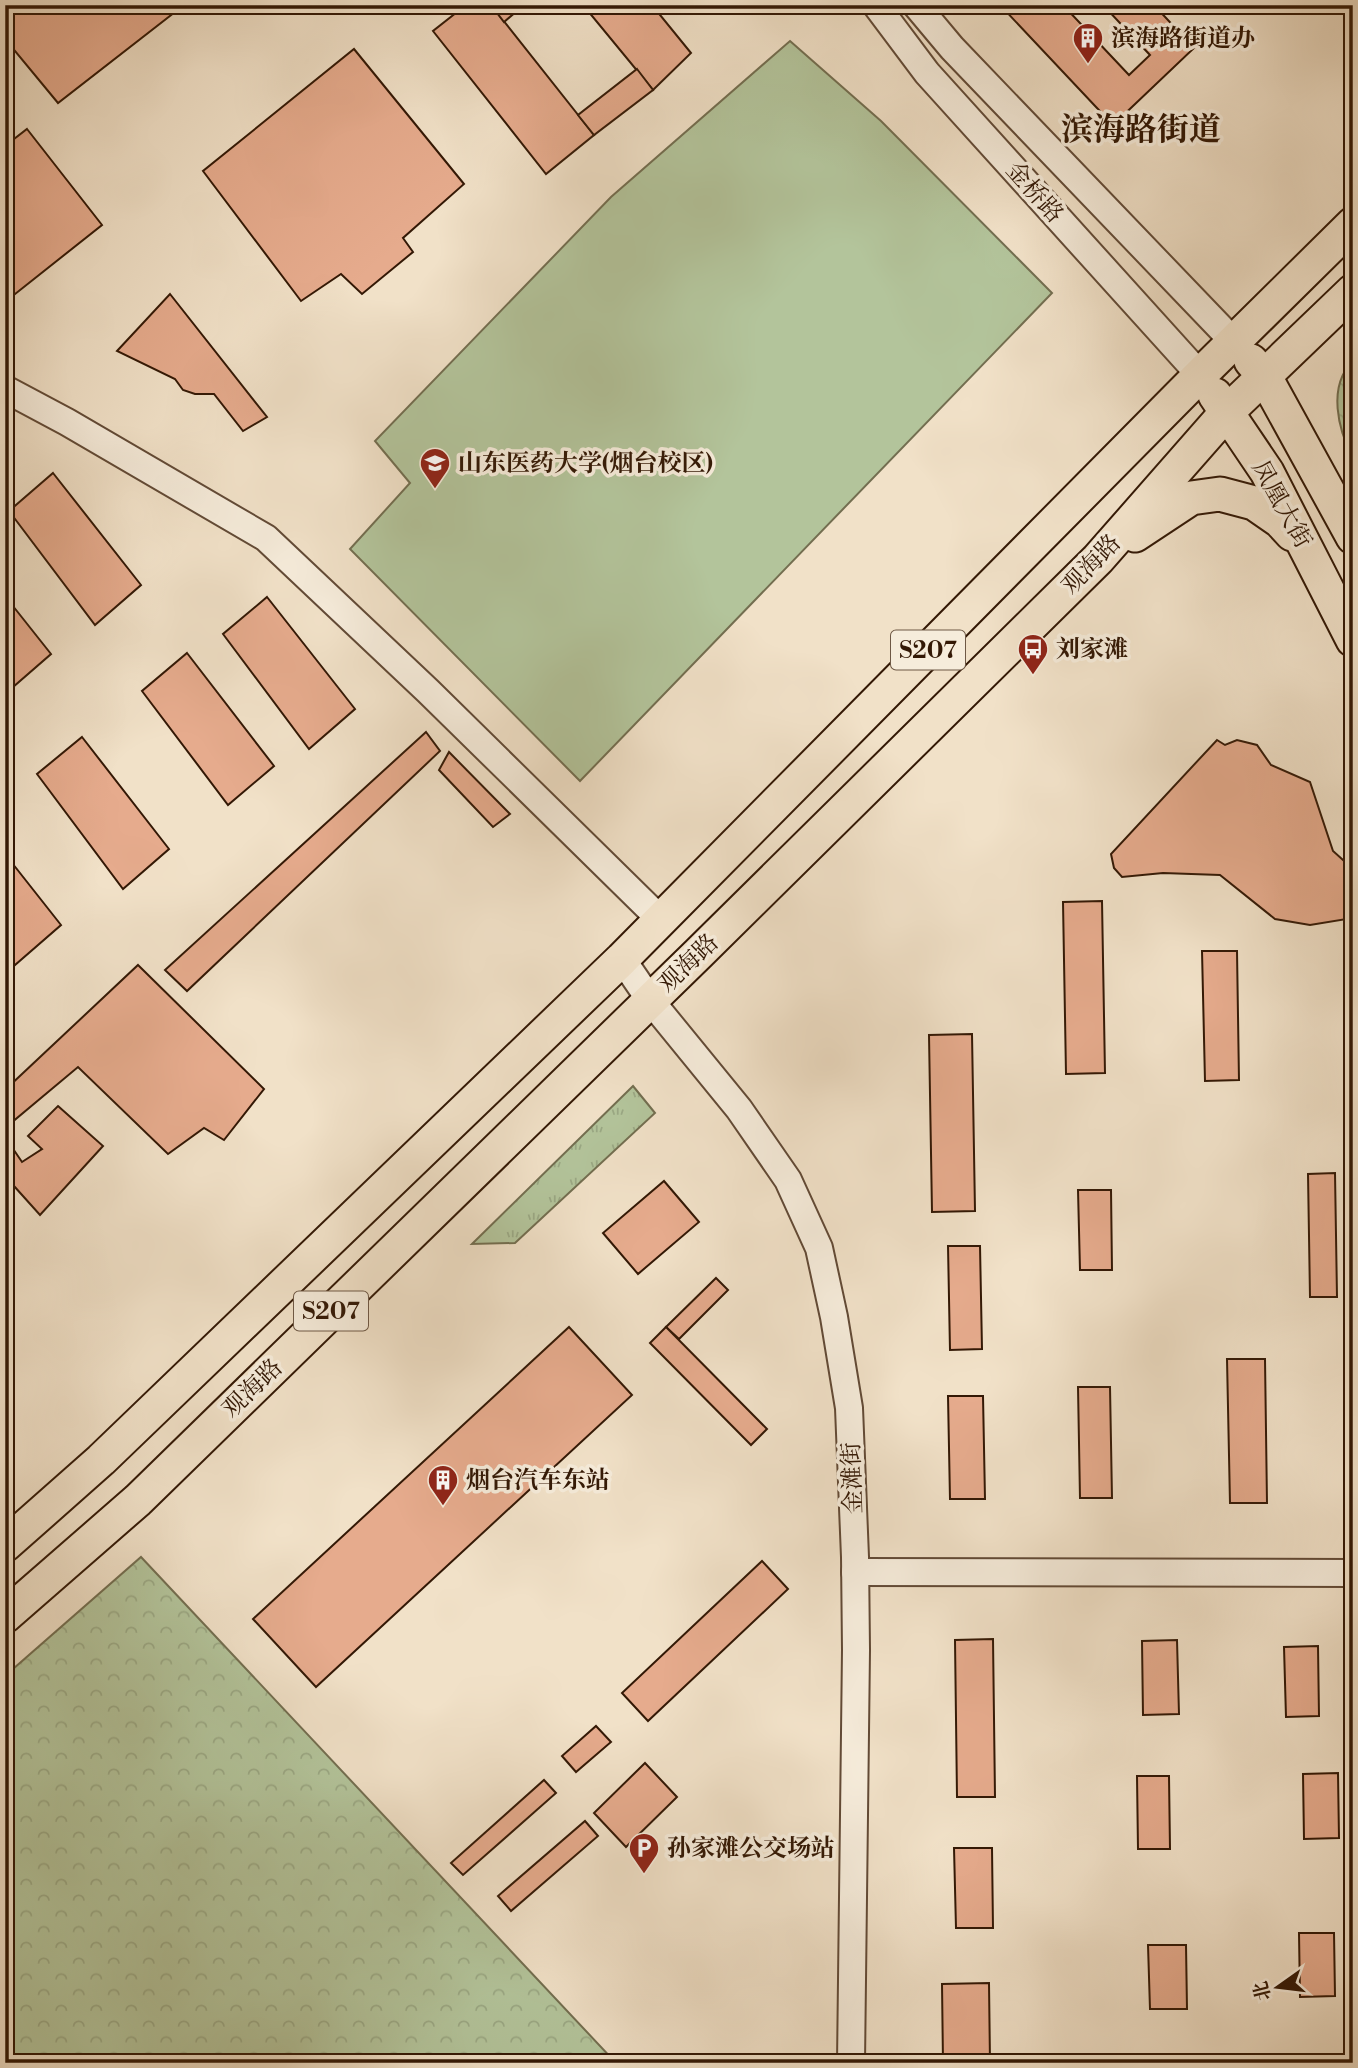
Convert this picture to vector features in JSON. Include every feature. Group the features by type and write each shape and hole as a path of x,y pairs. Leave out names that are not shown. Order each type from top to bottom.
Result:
{"main road":[{"name":"观海路","path":"5,1545 101,1460 622,959 1200,374 1353,224"},
{"name":"观海路","path":"5,1616 138,1500 650,1000 1098,559 1227,412 1353,291"},
{"name":"凤凰大街","path":"1234,343 1265,377 1353,537"},
{"name":"凤凰大街","path":"1200,374 1267,472 1353,640"},
{"path":"1098,559 1191,498 1220,494 1254,503 1280,521 1311,555"}],"street":[{"name":"金桥路","path":"876,5 927,73 1200,374"},
{"name":"金桥路","path":"916,5 952,48 1234,343"},
{"path":"5,389 266,538 438,700 661,920"},
{"name":"金滩街","path":"622,959 650,1000 739,1109 788,1180 819,1248 834,1317 849,1408 855,1572 851,2063"},
{"path":"855,1572 1353,1573"}],"green space":[{"path":"790,41 881,121 1052,293 580,781 350,549 410,483 375,441 611,197"},
{"path":"1353,361 1353,458 1343,435 1338,395 1345,371"},
{"path":"633,1086 655,1113 515,1243 472,1244"},
{"path":"141,1557 616,2063 5,2063 5,1676"}],"building":[{"path":"5,5 184,5 58,103 5,39"},
{"path":"466,5 491,5 594,135 546,174 433,31"},
{"path":"491,5 524,5 504,22"},
{"path":"583,5 652,5 691,53 653,90"},
{"name":"滨海路街道办","path":"1000,5 1063,5 1129,75 1150,55 1103,5 1154,5 1194,48 1113,125"},
{"path":"354,49 464,184 403,238 413,252 362,294 341,274 301,301 203,171"},
{"path":"637,69 653,90 594,135 578,115"},
{"path":"27,129 102,225 5,302 5,146"},
{"path":"170,294 267,417 243,431 214,394 195,394 183,390 175,379 117,351"},
{"path":"53,473 141,585 95,625 9,511"},
{"path":"5,596 51,654 5,694"},
{"path":"267,597 355,709 309,749 223,634"},
{"path":"187,653 274,766 228,805 142,691"},
{"path":"426,732 440,751 187,991 165,970"},
{"path":"82,737 169,849 123,889 37,774"},
{"path":"1217,740 1225,745 1237,740 1257,745 1271,765 1310,782 1333,851 1353,869 1353,918 1310,925 1275,919 1220,875 1163,873 1122,877 1114,868 1111,854"},
{"path":"449,752 510,814 493,827 439,770"},
{"path":"5,854 61,925 15,965 5,952"},
{"path":"1102,901 1105,1073 1066,1074 1063,902"},
{"path":"1202,951 1237,951 1239,1080 1205,1081"},
{"path":"138,965 264,1089 224,1140 204,1128 168,1154 78,1067 5,1128 5,1090"},
{"path":"972,1034 975,1211 932,1212 929,1035"},
{"path":"58,1106 103,1146 40,1215 5,1176 5,1137 22,1162 42,1149 28,1136"},
{"path":"1335,1173 1337,1297 1310,1297 1308,1174"},
{"path":"664,1181 699,1222 638,1274 603,1233"},
{"path":"1078,1190 1111,1190 1112,1270 1080,1270"},
{"path":"948,1246 980,1246 982,1349 950,1350"},
{"path":"716,1278 728,1290 679,1339 666,1327"},
{"name":"烟台汽车东站","path":"569,1327 632,1395 316,1687 253,1619"},
{"path":"666,1327 767,1429 751,1445 650,1343"},
{"path":"1227,1359 1265,1359 1267,1503 1230,1503"},
{"path":"1078,1387 1110,1387 1112,1498 1080,1498"},
{"path":"948,1396 983,1396 985,1499 950,1499"},
{"path":"762,1561 788,1589 648,1721 622,1693"},
{"path":"993,1639 995,1797 957,1797 955,1640"},
{"path":"1177,1640 1179,1714 1143,1715 1142,1641"},
{"path":"1318,1646 1319,1716 1286,1717 1284,1647"},
{"path":"596,1726 611,1742 576,1772 562,1756"},
{"path":"645,1763 677,1797 626,1847 594,1813"},
{"path":"1338,1773 1339,1838 1304,1839 1303,1774"},
{"path":"1137,1776 1169,1776 1170,1849 1138,1849"},
{"path":"544,1780 556,1793 463,1875 451,1863"},
{"path":"585,1821 598,1836 511,1911 498,1896"},
{"path":"954,1848 992,1848 993,1928 956,1928"},
{"path":"1299,1933 1334,1933 1335,1996 1300,1997"},
{"path":"1148,1945 1186,1945 1187,2009 1150,2009"},
{"path":"989,1983 990,2063 943,2063 942,1984"}],"place":[{"name":"滨海路街道办","path":"1088,65"},
{"name":"山东医药大学(烟台校区)","path":"435,490"},
{"name":"刘家滩","path":"1033,676"},
{"name":"烟台汽车东站","path":"443,1507"},
{"name":"孙家滩公交场站","path":"644,1875"}],"district":[{"name":"滨海路街道","path":"1141,129"}]}
